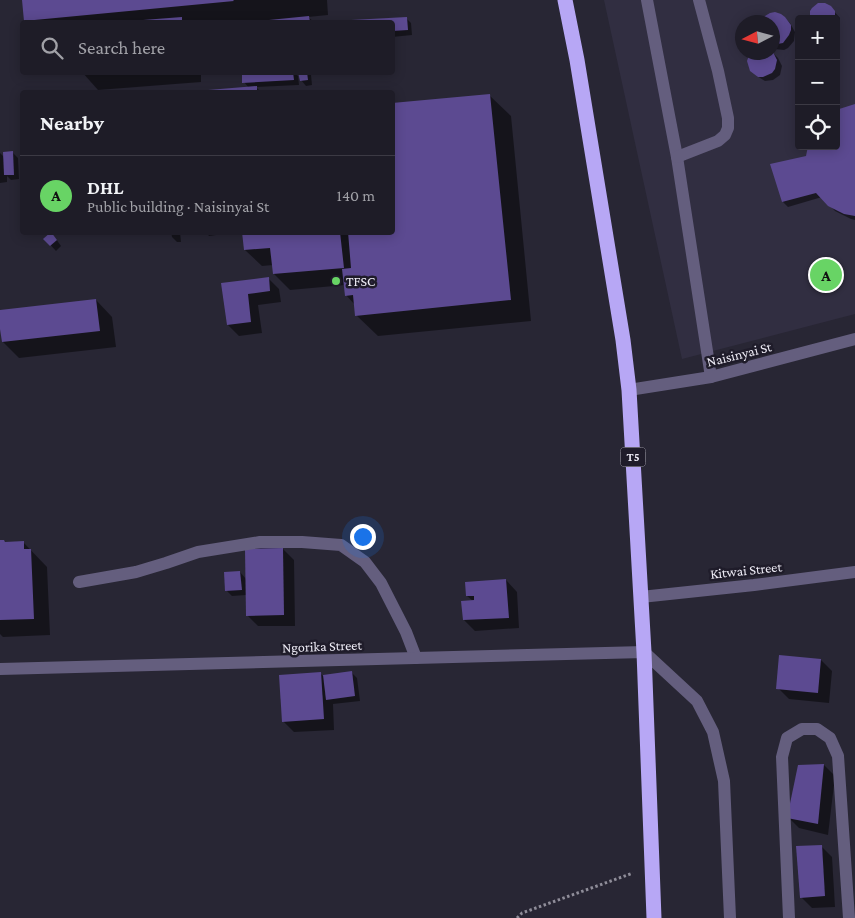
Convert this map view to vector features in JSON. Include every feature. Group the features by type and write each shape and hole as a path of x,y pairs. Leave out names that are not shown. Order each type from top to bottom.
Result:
{"highway":[{"name":"T5","path":"566,0 623,340 629,390 644,652 654,918"}],"street":[{"path":"647,0 677,157 711,377"},
{"path":"677,157 718,141 725,136 728,128 728,118 718,71 699,0"},
{"name":"Naisinyai St","path":"629,390 711,377 855,339"},
{"path":"79,582 136,572 166,564 198,552 260,542 302,542 341,545 365,562 381,583 406,632 416,658"},
{"name":"Kitwai Street","path":"641,597 855,572"},
{"path":"644,652 697,701 713,732 724,781 730,918"},
{"name":"Ngorika Street","path":"0,669 644,652"},
{"path":"789,918 782,757 787,738 802,729 817,729 830,738 838,756 849,918"}],"path":[{"path":"517,918 522,913 652,866"}],"shaded area":[{"path":"604,0 855,0 855,314 682,359"}],"building":[{"path":"22,0 234,1 34,20 24,20"},
{"path":"818,3 825,3 831,6 835,11 835,15 810,15 812,8"},
{"path":"770,13 781,14 791,25 789,35 783,43 780,44 780,15 767,15"},
{"path":"309,16 310,20 269,20"},
{"path":"182,17 182,20 143,20"},
{"path":"407,17 408,30 395,31 395,20 351,20"},
{"path":"777,60 772,73 763,77 758,77 750,71 747,61"},
{"path":"242,75 293,75 294,80 242,83"},
{"path":"299,75 307,75 308,80 300,81"},
{"path":"257,86 257,90 208,90"},
{"path":"490,94 511,300 355,316 353,295 345,296 342,269 351,268 348,235 395,235 395,103"},
{"path":"855,104 855,216 844,214 828,206 816,193 782,202 770,164 806,156 807,150 840,150 840,109"},
{"path":"13,151 14,175 4,175 3,152"},
{"path":"48,235 53,235 57,240 50,246 43,239"},
{"path":"242,235 340,235 344,268 273,274 270,248 244,250"},
{"path":"269,277 270,291 248,294 251,322 227,325 221,283"},
{"path":"96,299 100,331 2,342 0,310"},
{"path":"0,540 5,542 24,541 24,549 31,549 34,619 0,620"},
{"path":"283,548 284,615 246,616 245,549"},
{"path":"240,571 242,590 225,591 224,572"},
{"path":"506,579 509,618 463,620 461,601 474,600 474,596 466,596 465,582"},
{"path":"779,655 821,659 818,693 776,689"},
{"path":"352,671 355,696 326,700 323,675"},
{"path":"321,672 324,719 282,722 279,675"},
{"path":"824,764 818,824 787,818 798,765"},
{"path":"822,845 825,896 800,898 796,846"}],"place":[{"name":"DHL","path":"826,275"},
{"name":"TFSC","path":"336,281"}]}
